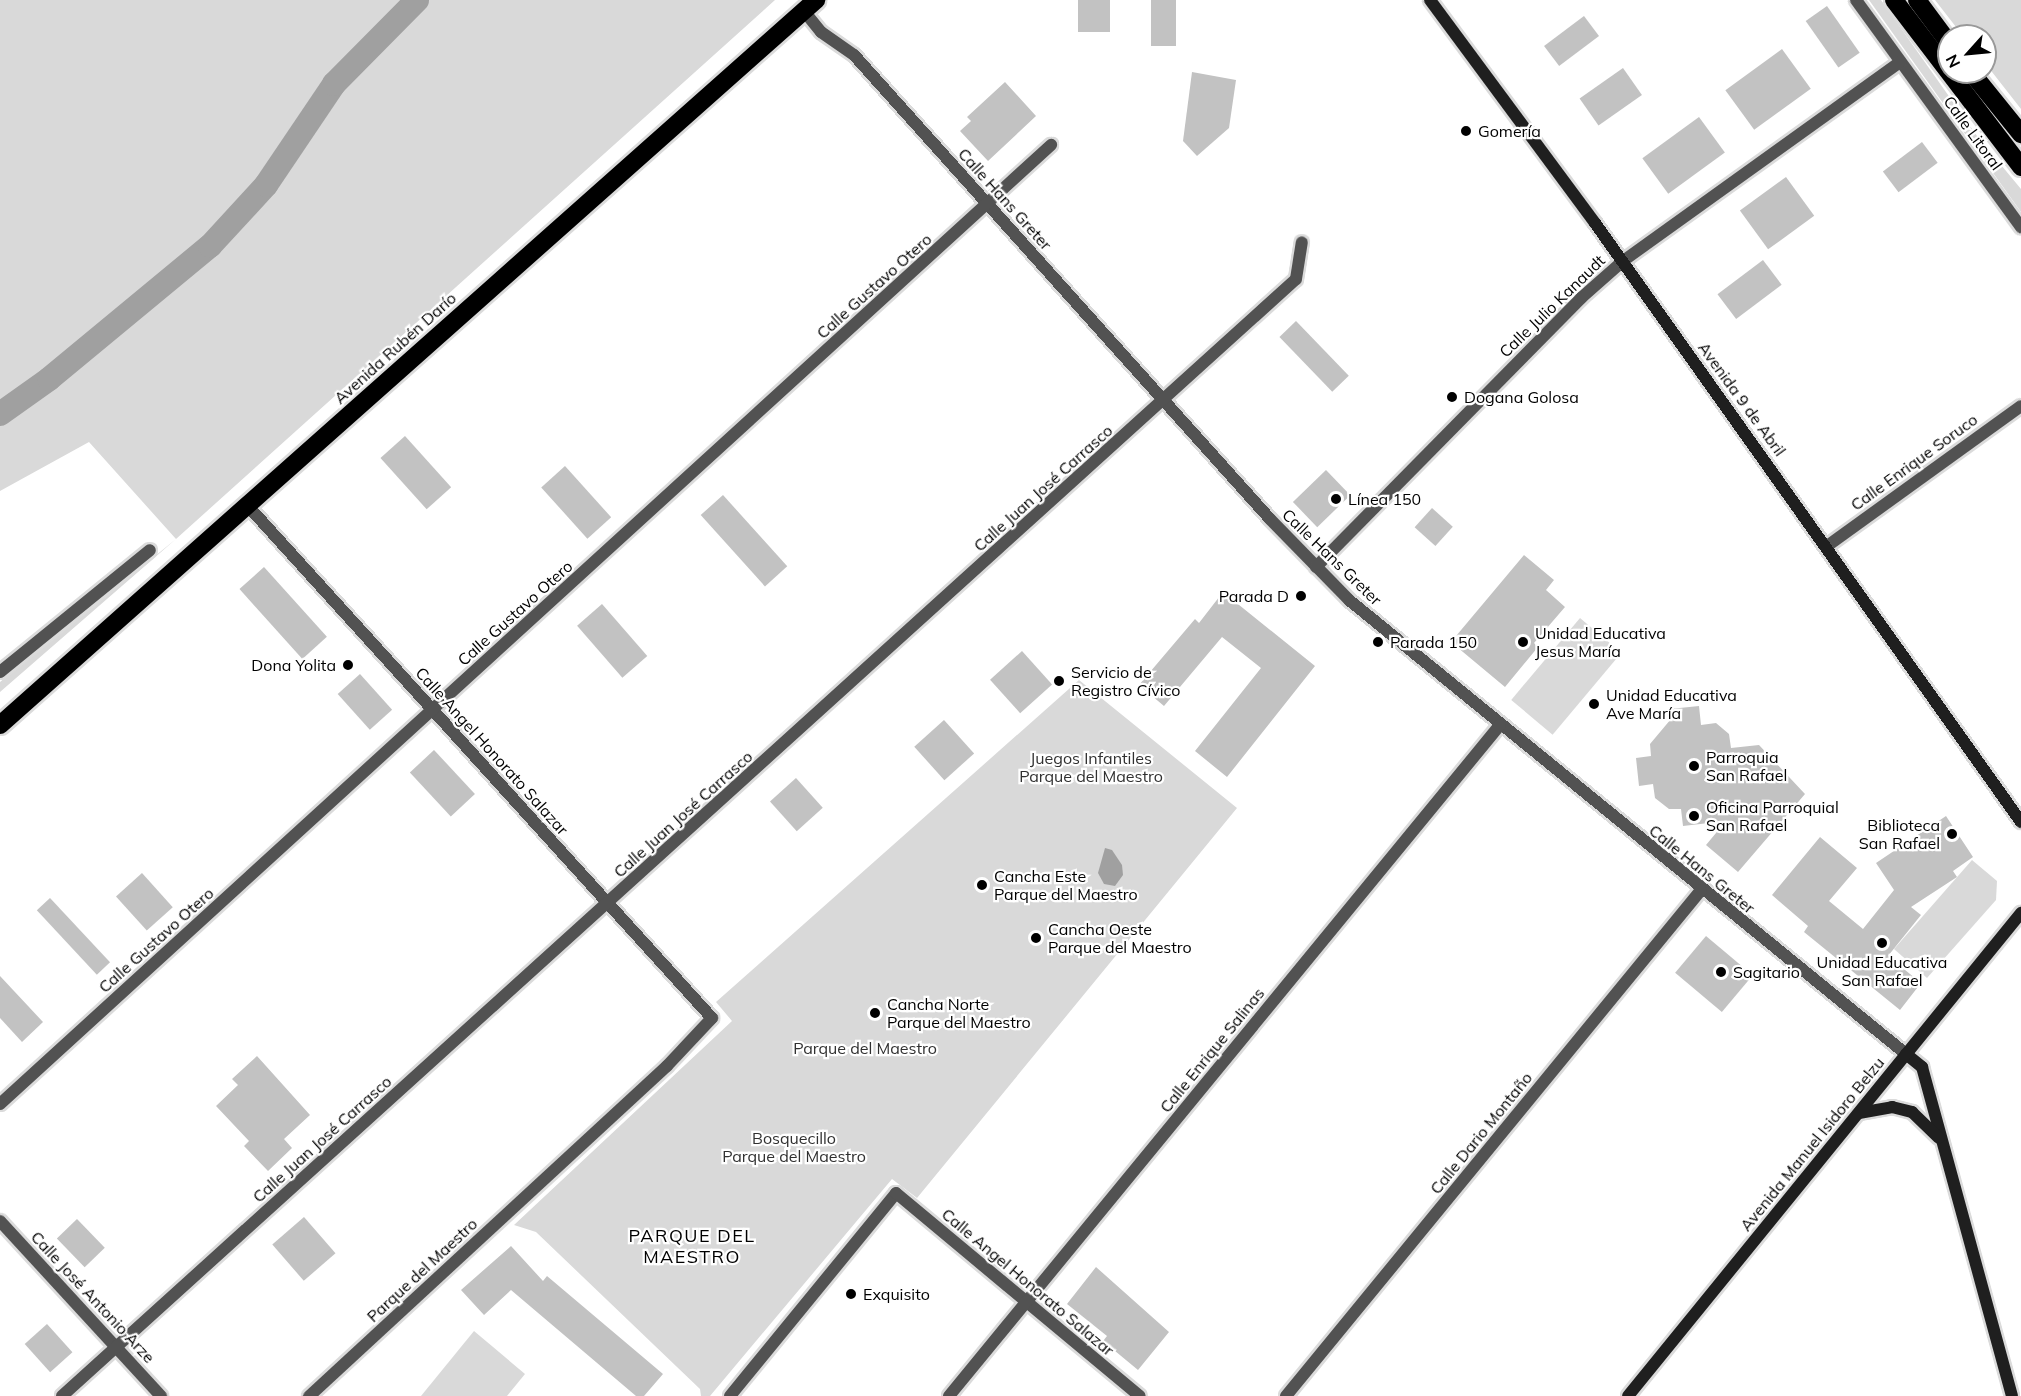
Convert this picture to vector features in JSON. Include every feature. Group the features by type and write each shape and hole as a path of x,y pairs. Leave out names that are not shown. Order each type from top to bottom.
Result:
{"highway":[{"path":"1894,0 2021,167"},
{"path":"1917,0 1937,27"},
{"name":"Avenida Rubén Darío","path":"0,725 810,5"},
{"path":"1981,84 2021,134"}],"main road":[{"name":"Avenida 9 de Abril","path":"1430,0 1623,261 2021,822"},
{"name":"Avenida Manuel Isidoro Belzu","path":"1628,1396 2021,913"},
{"path":"1906,1054 1922,1067 2012,1396"},
{"path":"1860,1113 1892,1107 1912,1112 1943,1144"}],"street":[{"name":"Calle Litoral","path":"1856,0 2021,227"},
{"name":"Calle Hans Greter","path":"810,5 821,32 854,55 1164,401 1349,600 1701,890 1906,1054"},
{"name":"Calle Julio Kanaudt","path":"1316,567 1581,298 1623,261 1900,62"},
{"name":"Calle Gustavo Otero","path":"0,1104 988,205 1051,145"},
{"name":"Calle Juan José Carrasco","path":"62,1396 1164,401 1296,279 1302,242"},
{"name":"Calle Enrique Soruco","path":"1827,546 2021,406"},
{"name":"Calle Angel Honorato Salazar","path":"248,506 434,709 607,905 712,1018"},
{"path":"0,672 150,550"},
{"name":"Calle Enrique Salinas","path":"950,1396 1500,725"},
{"name":"Calle Dario Montaño","path":"1287,1396 1701,890"},
{"name":"Parque del Maestro","path":"309,1396 667,1066 712,1018"},
{"name":"Calle Angel Honorato Salazar","path":"730,1396 896,1193 1140,1396"},
{"name":"Calle José Antonio Arze","path":"0,1221 161,1396"}],"green space":[{"path":"0,0 775,0 176,539 89,442 0,491"},
{"path":"1869,0 1881,0 1937,79 1937,84 1940,84 1977,136 2021,189 2021,212"},
{"path":"1935,0 2021,0 2021,109 1997,78 1997,24 1954,24"},
{"path":"176,539 0,692 0,682"},
{"path":"1580,618 1621,653 1553,735 1511,700"},
{"name":"Parque del Maestro","path":"1079,680 1237,808 917,1198 892,1179 710,1396 701,1396 700,1389 536,1232 514,1225 732,1021 716,1002"},
{"path":"1972,860 1997,881 1996,900 1927,978 1894,949"},
{"path":"474,1331 525,1374 507,1396 421,1396"}],"shaded area":[{"path":"1105,848 1112,850 1122,865 1123,875 1115,886 1104,884 1098,873"}],"building":[{"path":"1078,0 1110,0 1110,32 1078,32"},
{"path":"1151,0 1176,0 1176,46 1151,46"},
{"path":"1827,6 1860,53 1838,68 1806,21"},
{"path":"1584,16 1599,36 1559,66 1544,46"},
{"path":"1782,49 1811,89 1754,130 1725,90"},
{"path":"1623,68 1642,95 1599,125 1580,98"},
{"path":"1192,72 1236,80 1229,128 1197,156 1183,141"},
{"path":"1005,82 1036,116 988,161 960,131 971,121 967,117"},
{"path":"1699,117 1725,153 1668,194 1642,158"},
{"path":"1922,142 1938,163 1899,192 1883,171"},
{"path":"1786,177 1814,216 1768,249 1740,211"},
{"path":"1763,260 1782,285 1736,319 1717,294"},
{"path":"1296,321 1349,376 1332,392 1279,337"},
{"path":"405,436 451,487 427,509 380,458"},
{"path":"565,466 611,517 587,539 541,487"},
{"path":"1326,470 1350,495 1317,527 1293,502"},
{"path":"723,495 787,566 765,586 701,515"},
{"path":"1432,508 1453,527 1435,546 1415,527"},
{"path":"1524,555 1554,580 1546,590 1565,607 1534,643 1538,647 1505,687 1451,642"},
{"path":"264,567 327,637 302,659 239,589"},
{"path":"1223,592 1315,666 1227,777 1195,751 1261,668 1222,637 1164,706 1139,685 1195,619 1199,623"},
{"path":"602,604 647,656 622,678 577,626"},
{"path":"1022,651 1052,684 1020,713 990,680"},
{"path":"360,674 392,710 370,730 338,694"},
{"path":"1699,706 1701,725 1716,723 1729,734 1731,748 1759,745 1805,794 1738,872 1706,845 1726,821 1683,826 1681,809 1669,809 1655,798 1653,784 1639,786 1636,758 1651,756 1650,744 1671,719 1670,709"},
{"path":"944,720 974,753 944,780 914,747"},
{"path":"434,750 475,794 451,816 410,773"},
{"path":"796,778 823,808 797,831 770,801"},
{"path":"1946,816 1973,857 1953,871 1957,877 1911,907 1921,915 1888,956 1921,983 1900,1010 1804,932 1808,926 1772,895 1820,837 1857,868 1829,901 1863,929 1894,890 1876,863"},
{"path":"142,873 173,907 147,931 116,896"},
{"path":"50,898 110,962 97,975 37,910"},
{"path":"1706,936 1753,975 1722,1012 1675,973"},
{"path":"0,976 43,1022 22,1042 0,1018"},
{"path":"257,1056 310,1115 284,1139 292,1148 268,1171 244,1146 249,1141 216,1106 238,1085 232,1079"},
{"path":"304,1217 335,1253 304,1281 272,1245"},
{"path":"77,1219 105,1248 85,1267 57,1238"},
{"path":"511,1246 543,1281 547,1276 663,1374 644,1396 636,1396 511,1290 484,1315 461,1290"},
{"path":"1096,1267 1169,1332 1138,1370 1103,1341 1107,1336 1067,1304"},
{"path":"47,1324 72,1352 50,1372 25,1344"}],"waterway":[{"path":"0,414 49,379 210,246 266,185 334,84 417,0"}],"place":[{"name":"Gomería","path":"1466,131"},
{"name":"Dogana Golosa","path":"1452,397"},
{"name":"Línea 150","path":"1336,499"},
{"name":"Parada D","path":"1301,596"},
{"name":"Parada 150","path":"1378,642"},
{"name":"Unidad Educativa Jesus María","path":"1523,642"},
{"name":"Dona Yolita","path":"348,665"},
{"name":"Servicio de Registro Cívico","path":"1059,681"},
{"name":"Unidad Educativa Ave María","path":"1594,704"},
{"name":"Parroquia San Rafael","path":"1694,766"},
{"name":"Oficina Parroquial San Rafael","path":"1694,816"},
{"name":"Biblioteca San Rafael","path":"1952,834"},
{"name":"Cancha Este Parque del Maestro","path":"982,885"},
{"name":"Cancha Oeste Parque del Maestro","path":"1036,938"},
{"name":"Unidad Educativa San Rafael","path":"1882,943"},
{"name":"Sagitario","path":"1721,972"},
{"name":"Cancha Norte Parque del Maestro","path":"875,1013"},
{"name":"Exquisito","path":"851,1294"}],"district":[{"name":"PARQUE DEL MAESTRO","path":"692,1247"}],"park label":[{"name":"Juegos Infantiles Parque del Maestro","path":"1091,767"},
{"name":"Bosquecillo Parque del Maestro","path":"794,1147"}]}
